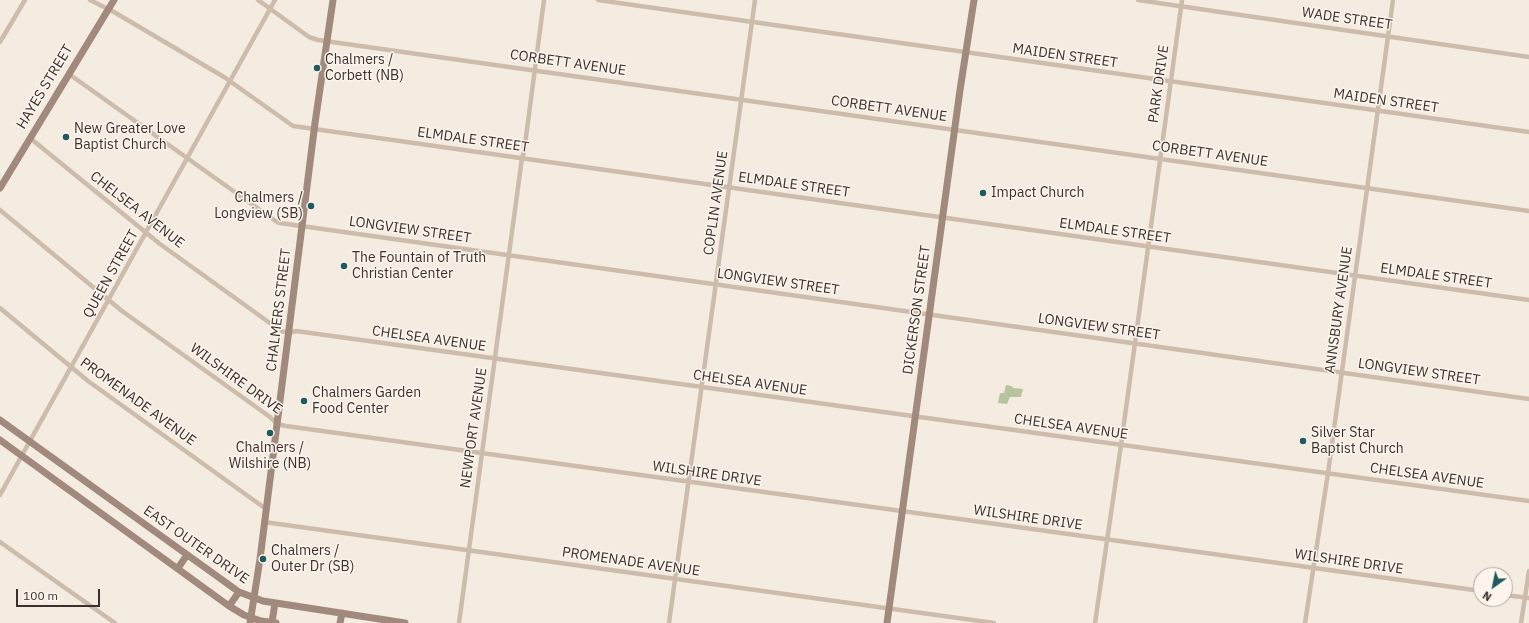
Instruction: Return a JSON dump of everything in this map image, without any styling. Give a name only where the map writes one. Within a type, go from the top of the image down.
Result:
[{"type":"street","points":[[0,42],[25,0]]},
{"type":"street","name":"ELMDALE STREET","points":[[90,0],[230,81],[290,125],[1529,300]]},
{"type":"street","name":"HAYES STREET","points":[[0,188],[114,0]]},
{"type":"street","name":"CORBETT AVENUE","points":[[258,0],[309,37],[318,40],[327,40],[1529,211]]},
{"type":"street","name":"QUEEN STREET","points":[[0,495],[275,0]]},
{"type":"street","name":"CHALMERS STREET","points":[[250,620],[333,0]]},
{"type":"street","name":"NEWPORT AVENUE","points":[[459,623],[544,0]]},
{"type":"street","name":"MAIDEN STREET","points":[[598,0],[1529,132]]},
{"type":"street","name":"COPLIN AVENUE","points":[[669,623],[755,0]]},
{"type":"street","name":"DICKERSON STREET","points":[[887,623],[942,218],[974,0]]},
{"type":"street","name":"WADE STREET","points":[[1138,0],[1529,57]]},
{"type":"street","name":"PARK DRIVE","points":[[1095,623],[1182,0]]},
{"type":"street","name":"ANNSBURY AVENUE","points":[[1305,623],[1328,474],[1393,0]]},
{"type":"street","name":"LONGVIEW STREET","points":[[68,74],[188,157],[277,222],[1529,399]]},
{"type":"street","name":"CHELSEA AVENUE","points":[[30,138],[146,233],[281,331],[289,333],[296,331],[1529,501]]},
{"type":"street","name":"WILSHIRE DRIVE","points":[[0,210],[108,300],[277,424],[482,454],[1473,590]]},
{"type":"street","name":"PROMENADE AVENUE","points":[[0,308],[71,367],[266,509]]},
{"type":"street","name":"EAST OUTER DRIVE","points":[[0,420],[239,592],[254,599],[275,603],[405,623]]},
{"type":"street","name":"EAST OUTER DRIVE","points":[[0,440],[229,606],[250,620],[274,623]]},
{"type":"street","name":"PROMENADE AVENUE","points":[[264,522],[994,623]]},
{"type":"street","points":[[0,542],[115,623]]},
{"type":"street","points":[[178,568],[187,555]]},
{"type":"street","points":[[1522,623],[1527,598],[1529,571]]},
{"type":"street","points":[[229,606],[239,592]]},
{"type":"street","points":[[1513,596],[1527,598]]},
{"type":"street","points":[[274,623],[275,603]]},
{"type":"street","points":[[340,623],[342,613]]},
{"type":"green space","points":[[1006,385],[1012,386],[1013,388],[1023,389],[1021,397],[1010,397],[1007,404],[998,403],[1000,393],[1004,393]]},
{"type":"place","name":"Chalmers / Corbett (NB)","points":[[317,68]]},
{"type":"place","name":"New Greater Love Baptist Church","points":[[66,137]]},
{"type":"place","name":"Impact Church","points":[[983,193]]},
{"type":"place","name":"Chalmers / Longview (SB)","points":[[311,206]]},
{"type":"place","name":"The Fountain of Truth Christian Center","points":[[344,266]]},
{"type":"place","name":"Chalmers Garden Food Center","points":[[304,401]]},
{"type":"place","name":"Chalmers / Wilshire (NB)","points":[[270,433]]},
{"type":"place","name":"Silver Star Baptist Church","points":[[1303,441]]},
{"type":"place","name":"Chalmers / Outer Dr (SB)","points":[[263,559]]}]
